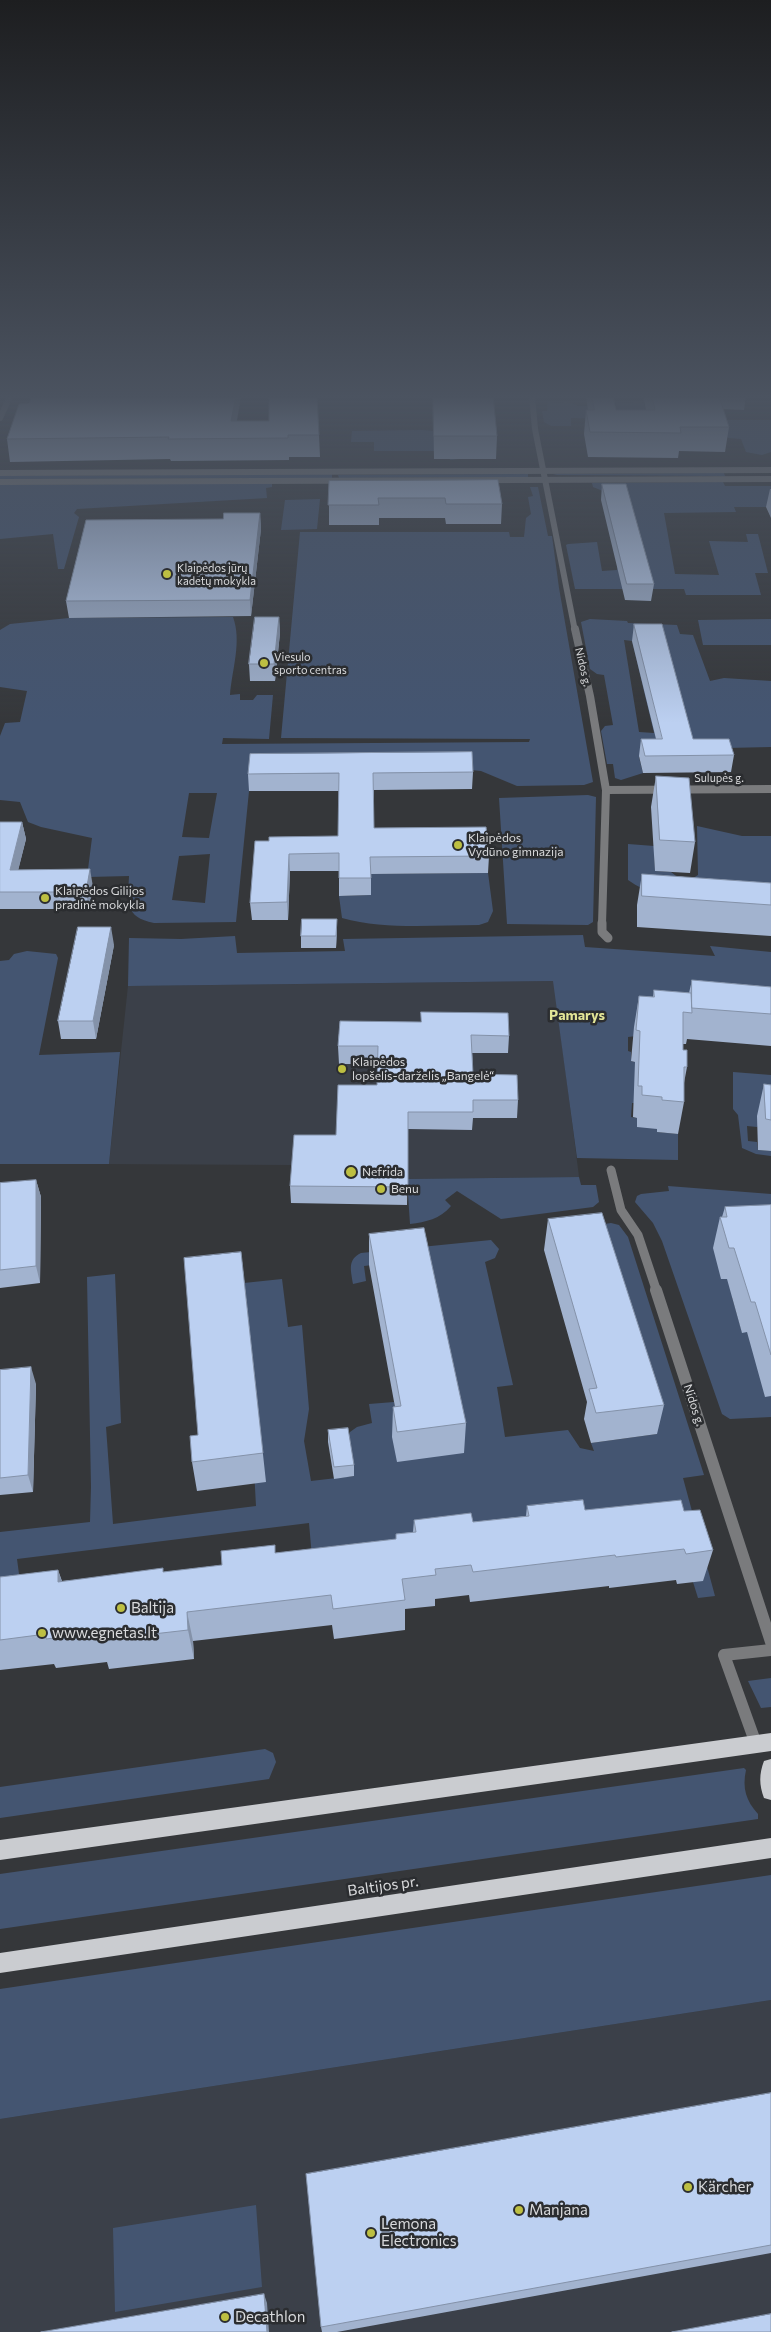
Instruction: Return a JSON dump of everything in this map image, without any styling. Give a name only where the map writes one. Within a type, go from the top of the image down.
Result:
[{"type":"highway","points":[[0,1850],[764,1743]]},
{"type":"highway","points":[[771,1768],[769,1773],[771,1791]]},
{"type":"highway","name":"Baltijos pr.","points":[[0,1963],[771,1848]]},
{"type":"street","name":"Nidos g.","points":[[551,505],[572,617],[590,696],[606,790],[602,932],[608,938]]},
{"type":"street","name":"Sulupės g.","points":[[606,790],[771,790]]},
{"type":"street","name":"Nidos g.","points":[[611,1170],[621,1210],[638,1235],[771,1642]]},
{"type":"street","points":[[764,1743],[724,1655],[771,1650]]},
{"type":"shaded area","points":[[0,505],[149,505],[77,509],[74,513],[79,517],[64,569],[58,569],[53,534],[0,539]]},
{"type":"shaded area","points":[[284,505],[319,505],[317,529],[281,530]]},
{"type":"shaded area","points":[[529,505],[542,505],[548,536],[552,536],[559,588],[593,782],[584,785],[517,786],[481,771],[471,770],[249,791],[236,922],[154,923],[137,917],[130,907],[128,893],[129,876],[87,877],[92,838],[41,827],[28,822],[20,802],[0,800],[0,736],[5,723],[20,722],[27,691],[0,687],[0,630],[10,624],[69,618],[233,617],[236,626],[237,646],[230,695],[240,694],[240,700],[253,700],[257,695],[273,695],[269,739],[223,738],[222,744],[529,742],[530,739],[281,738],[300,532],[509,532],[510,537],[524,537],[526,518],[531,514]],"holes":[[[189,793],[217,793],[209,838],[182,837]],[[210,854],[205,903],[172,900],[179,856]]]},
{"type":"shaded area","points":[[624,505],[771,505],[771,507],[734,507],[736,512],[664,513],[675,574],[719,575],[709,541],[748,542],[746,534],[758,534],[768,573],[755,573],[761,595],[686,595],[684,589],[575,589],[566,545],[597,542],[602,571],[617,570]]},
{"type":"shaded area","points":[[590,619],[677,625],[680,634],[693,635],[710,681],[724,678],[771,681],[771,747],[726,748],[639,757],[643,773],[621,780],[615,778],[613,764],[607,764],[601,731],[605,726],[613,725],[604,675],[597,674],[590,669],[581,622]],"holes":[[[624,640],[632,641],[654,733],[639,732]]]},
{"type":"shaded area","points":[[771,619],[771,645],[703,645],[698,620]]},
{"type":"shaded area","points":[[588,795],[596,797],[593,922],[588,925],[507,924],[499,798]]},
{"type":"shaded area","points":[[697,826],[742,836],[771,836],[771,910],[678,900],[643,889],[628,880],[628,844],[654,846],[655,871],[671,872],[685,883],[698,875]]},
{"type":"shaded area","points":[[488,873],[493,911],[488,922],[479,925],[392,925],[358,922],[342,918],[339,896],[371,895],[370,874]]},
{"type":"shaded area","points":[[583,935],[585,947],[715,956],[710,946],[771,952],[771,1019],[686,1012],[686,1030],[628,1037],[628,1051],[631,1052],[631,1061],[635,1062],[639,1103],[632,1103],[631,1117],[637,1118],[657,1129],[657,1132],[678,1134],[678,1160],[577,1158],[553,981],[128,986],[129,938],[181,939],[235,936],[237,953],[345,951],[343,939]]},
{"type":"shaded area","points":[[27,951],[56,954],[58,958],[39,1055],[120,1052],[109,1164],[0,1164],[0,961],[9,960],[14,954]]},
{"type":"shaded area","name":"Klaipėdos lopšelis-darželis „Bangelė“","points":[[554,981],[579,1177],[407,1179],[294,1165],[109,1164],[128,986]]},
{"type":"shaded area","points":[[733,1072],[771,1075],[771,1117],[757,1127],[747,1126],[748,1141],[757,1142],[758,1150],[771,1151],[771,1156],[756,1154],[742,1148],[738,1115],[733,1109]]},
{"type":"shaded area","points":[[579,1177],[581,1185],[596,1185],[599,1202],[593,1207],[501,1219],[457,1191],[445,1200],[451,1206],[442,1214],[427,1221],[410,1224],[407,1179]]},
{"type":"shaded area","points":[[668,1186],[771,1194],[771,1229],[739,1278],[732,1297],[742,1332],[753,1332],[765,1396],[771,1396],[771,1417],[730,1419],[722,1414],[662,1241],[653,1223],[635,1202],[637,1196],[641,1194],[669,1191]]},
{"type":"shaded area","points":[[611,1223],[619,1225],[628,1237],[704,1475],[683,1478],[715,1596],[698,1598],[693,1582],[692,1541],[314,1580],[309,1523],[17,1559],[19,1574],[0,1597],[0,1532],[90,1522],[87,1277],[115,1274],[121,1423],[106,1427],[113,1524],[256,1506],[244,1283],[282,1279],[288,1327],[302,1325],[309,1409],[304,1441],[311,1481],[354,1476],[348,1439],[350,1432],[357,1427],[372,1423],[369,1404],[394,1402],[396,1412],[423,1259],[364,1266],[366,1281],[353,1284],[352,1262],[361,1253],[491,1240],[499,1249],[495,1258],[485,1262],[513,1385],[497,1387],[505,1437],[568,1430],[580,1448],[594,1451],[591,1443],[657,1434],[598,1225]]},
{"type":"shaded area","points":[[771,1678],[771,1707],[761,1708],[748,1681]]},
{"type":"shaded area","points":[[265,1749],[273,1753],[276,1762],[269,1779],[0,1818],[0,1787]]},
{"type":"shaded area","points":[[744,1768],[746,1770],[744,1783],[746,1794],[750,1804],[758,1814],[758,1819],[0,1929],[0,1874]]},
{"type":"shaded area","points":[[771,1875],[771,2000],[0,2119],[0,1989]]},
{"type":"shaded area","points":[[771,2000],[771,2332],[0,2332],[0,2119]]},
{"type":"shaded area","points":[[256,2205],[262,2287],[115,2312],[113,2228]]},
{"type":"building","points":[[607,505],[632,505],[654,584],[627,584]]},
{"type":"building","points":[[224,513],[260,513],[250,600],[66,601],[86,520],[223,519]]},
{"type":"building","points":[[255,617],[279,617],[274,664],[249,664]]},
{"type":"building","points":[[634,624],[662,624],[693,739],[729,739],[734,755],[645,756],[641,739],[662,739]]},
{"type":"building","points":[[472,752],[473,772],[373,773],[374,828],[486,827],[489,856],[370,857],[371,878],[339,878],[339,853],[289,854],[287,902],[250,903],[255,841],[269,841],[269,837],[338,836],[339,773],[248,774],[250,754]]},
{"type":"building","points":[[656,776],[689,778],[695,842],[660,840]]},
{"type":"building","points":[[0,822],[22,822],[10,870],[90,869],[86,892],[0,892]]},
{"type":"building","points":[[642,874],[771,883],[771,905],[642,896]]},
{"type":"building","points":[[302,919],[337,919],[336,936],[301,936]]},
{"type":"building","points":[[78,927],[111,927],[93,1021],[58,1021]]},
{"type":"building","points":[[692,980],[771,987],[771,1014],[692,1008]]},
{"type":"building","points":[[654,990],[691,993],[692,1013],[683,1012],[683,1050],[687,1050],[687,1067],[684,1067],[684,1102],[662,1100],[662,1097],[642,1095],[642,1086],[638,1086],[640,1031],[636,1030],[639,996],[654,997]]},
{"type":"building","points":[[421,1012],[508,1013],[509,1036],[471,1035],[473,1074],[517,1075],[518,1100],[473,1100],[473,1112],[408,1112],[408,1187],[290,1186],[294,1135],[336,1135],[338,1085],[377,1085],[378,1046],[338,1046],[340,1021],[421,1022]]},
{"type":"building","points":[[764,1084],[771,1085],[771,1120],[766,1119]]},
{"type":"building","points":[[36,1180],[36,1266],[0,1270],[0,1183]]},
{"type":"building","points":[[771,1205],[771,1355],[755,1302],[751,1302],[734,1248],[729,1248],[720,1217],[727,1217],[725,1207]]},
{"type":"building","points":[[602,1213],[664,1405],[596,1413],[589,1389],[597,1388],[548,1219]]},
{"type":"building","points":[[424,1228],[466,1423],[397,1432],[393,1407],[401,1406],[369,1234]]},
{"type":"building","points":[[241,1252],[263,1453],[192,1462],[190,1436],[198,1435],[184,1258]]},
{"type":"building","points":[[31,1367],[28,1475],[0,1478],[0,1370]]},
{"type":"building","points":[[348,1428],[354,1465],[334,1467],[328,1430]]},
{"type":"building","points":[[583,1500],[585,1510],[681,1500],[684,1511],[700,1510],[713,1550],[686,1554],[684,1549],[616,1557],[615,1555],[473,1572],[471,1565],[435,1569],[436,1575],[402,1579],[405,1600],[333,1609],[331,1595],[187,1612],[188,1630],[101,1640],[101,1632],[46,1639],[46,1634],[0,1640],[0,1577],[58,1570],[58,1582],[163,1568],[163,1572],[222,1565],[221,1551],[275,1545],[275,1553],[396,1539],[396,1534],[416,1532],[414,1520],[471,1513],[473,1522],[529,1516],[527,1506]]},
{"type":"building","points":[[771,2093],[771,2245],[321,2327],[306,2174]]},
{"type":"building","points":[[264,2294],[267,2332],[41,2332]]},
{"type":"building","points":[[771,2314],[771,2332],[672,2332]]},
{"type":"place","name":"Klaipėdos jūrų kadetų mokykla","points":[[167,574]]},
{"type":"place","name":"Viesulo sporto centras","points":[[264,663]]},
{"type":"place","name":"Klaipėdos Vydūno gimnazija","points":[[458,845]]},
{"type":"place","name":"Klaipėdos Gilijos pradinė mokykla","points":[[45,898]]},
{"type":"place","name":"Klaipėdos lopšelis-darželis „Bangelė“","points":[[342,1069]]},
{"type":"place","name":"Nefrida","points":[[351,1172]]},
{"type":"place","name":"Benu","points":[[381,1189]]},
{"type":"place","name":"Baltija","points":[[121,1608]]},
{"type":"place","name":"www.egnetas.lt","points":[[42,1633]]},
{"type":"place","name":"Kärcher","points":[[688,2187]]},
{"type":"place","name":"Manjana","points":[[519,2210]]},
{"type":"place","name":"Lemona Electronics","points":[[371,2233]]},
{"type":"place","name":"Decathlon","points":[[225,2317]]},
{"type":"district","name":"Pamarys","points":[[577,1015]]}]
